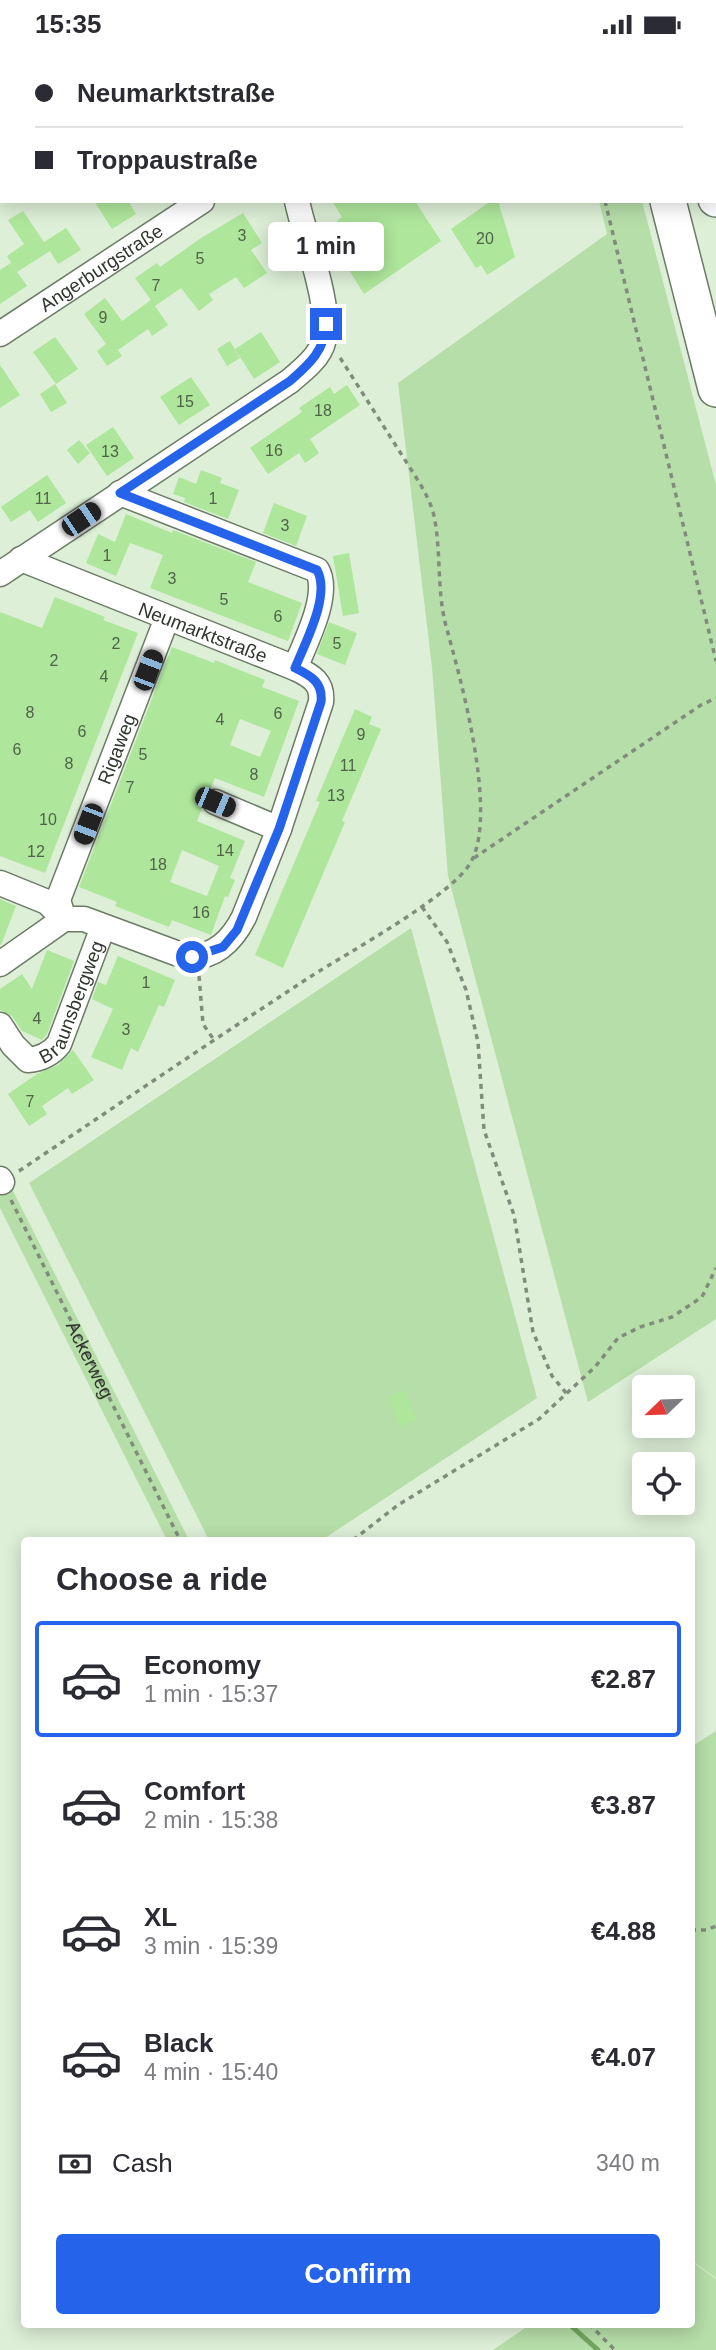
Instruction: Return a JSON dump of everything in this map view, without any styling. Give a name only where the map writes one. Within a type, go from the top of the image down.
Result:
[{"type":"highway","points":[[669,203],[716,389]]},
{"type":"street","name":"Angerburgstraße","points":[[0,334],[199,203]]},
{"type":"street","points":[[0,574],[290,381],[312,361],[321,348],[326,333],[321,296],[298,203]]},
{"type":"street","points":[[120,493],[317,570],[321,579],[316,615],[295,668]]},
{"type":"street","name":"Neumarktstraße","points":[[22,559],[295,668],[315,679],[322,693],[279,829],[237,930],[223,947],[195,957]]},
{"type":"street","name":"Rigaweg","points":[[64,919],[58,900],[167,618]]},
{"type":"street","points":[[215,802],[279,829]]},
{"type":"street","points":[[0,883],[47,902],[64,919]]},
{"type":"street","points":[[0,964],[64,919],[84,919],[163,950],[195,957]]},
{"type":"street","name":"Braunsbergweg","points":[[0,1025],[13,1045],[28,1060],[54,1051],[103,927]]},
{"type":"path","points":[[605,203],[716,661]]},
{"type":"path","points":[[1,1180],[422,906],[458,879],[473,859],[480,839],[477,768],[462,681],[442,612],[435,520],[428,497],[326,333]]},
{"type":"path","points":[[473,859],[701,705],[716,698]]},
{"type":"path","points":[[422,906],[447,942],[466,990],[478,1042],[484,1130],[514,1215],[533,1332],[552,1376],[567,1394]]},
{"type":"path","points":[[195,957],[203,1024],[214,1040]]},
{"type":"path","name":"Ackerweg","points":[[1,1180],[179,1537]]},
{"type":"path","points":[[358,1537],[398,1505],[539,1419],[594,1367],[618,1338],[640,1327],[672,1317],[702,1297],[716,1268]]},
{"type":"path","points":[[695,1930],[716,1926]]},
{"type":"path","points":[[593,2328],[615,2350]]},
{"type":"green space","points":[[599,203],[643,203],[716,485],[716,1319],[588,1402],[448,876],[432,667],[398,383],[607,234]]},
{"type":"green space","points":[[411,928],[537,1398],[327,1537],[207,1537],[29,1183]]},
{"type":"green space","points":[[5,1175],[187,1537],[165,1537],[0,1208],[0,1178]]},
{"type":"green space","points":[[716,1731],[716,2278],[695,2263],[695,1744]]},
{"type":"green space","points":[[695,2264],[716,2279],[716,2350],[493,2350],[525,2328],[695,2328]]},
{"type":"building","points":[[95,203],[129,203],[136,214],[112,229]]},
{"type":"building","points":[[333,203],[416,203],[441,241],[364,294],[349,270],[362,261],[337,221],[342,217]]},
{"type":"building","points":[[488,203],[499,203],[515,257],[487,275],[481,265],[476,268],[451,229]]},
{"type":"building","points":[[23,211],[44,242],[66,228],[81,250],[58,264],[50,251],[17,272],[7,256],[24,244],[8,220]]},
{"type":"building","points":[[243,213],[262,243],[251,250],[267,273],[244,288],[236,277],[209,294],[213,300],[199,311],[181,288],[155,306],[168,325],[152,336],[148,329],[118,350],[122,356],[107,366],[97,351],[106,344],[84,314],[105,298],[122,321],[151,300],[135,278],[157,263],[160,267]]},
{"type":"building","points":[[11,263],[27,286],[0,304],[0,270]]},
{"type":"building","points":[[261,332],[280,362],[254,379],[235,349]]},
{"type":"building","points":[[55,337],[78,369],[56,384],[33,352]]},
{"type":"building","points":[[230,341],[240,358],[227,366],[217,349]]},
{"type":"building","points":[[0,365],[20,395],[0,408]]},
{"type":"building","points":[[191,377],[210,405],[179,425],[160,397]]},
{"type":"building","points":[[55,384],[67,403],[51,412],[40,394]]},
{"type":"building","points":[[347,385],[360,405],[310,439],[319,453],[305,463],[299,453],[268,474],[250,448],[302,412],[299,408],[330,387],[334,394]]},
{"type":"building","points":[[113,427],[134,458],[107,476],[86,445]]},
{"type":"building","points":[[79,440],[90,453],[78,464],[67,450]]},
{"type":"building","points":[[201,470],[222,478],[220,483],[239,490],[228,519],[184,502],[185,498],[173,494],[179,477],[196,484]]},
{"type":"building","points":[[47,475],[66,503],[38,522],[30,510],[11,522],[1,507]]},
{"type":"building","points":[[274,503],[307,516],[296,546],[263,533]]},
{"type":"building","points":[[126,514],[256,562],[248,582],[302,603],[288,641],[150,588],[163,555],[130,543],[116,576],[86,563],[98,534],[115,542]]},
{"type":"building","points":[[349,553],[359,613],[343,616],[333,556]]},
{"type":"building","points":[[55,597],[138,633],[45,873],[0,856],[0,612],[42,628]]},
{"type":"building","points":[[329,622],[357,633],[345,665],[317,654]]},
{"type":"building","points":[[172,647],[214,663],[215,660],[265,680],[262,687],[299,701],[264,797],[215,778],[211,788],[201,797],[202,808],[197,821],[245,841],[230,878],[235,880],[228,897],[225,896],[211,935],[172,920],[169,927],[115,906],[117,902],[79,887]],"holes":[[[240,719],[271,731],[260,757],[230,745]],[[182,850],[219,866],[207,896],[170,882]]]},
{"type":"building","points":[[355,709],[372,717],[369,724],[381,729],[283,968],[255,955],[320,802],[316,801]]},
{"type":"building","points":[[0,899],[16,906],[1,945],[0,944]]},
{"type":"building","points":[[47,950],[74,961],[47,1034],[42,1040],[22,1031],[12,1016],[0,1010],[0,989],[22,974],[32,989]]},
{"type":"building","points":[[118,956],[175,980],[164,1007],[159,1005],[138,1052],[131,1048],[122,1070],[91,1057],[113,1009],[92,999],[98,982],[106,985]]},
{"type":"building","points":[[73,1050],[94,1080],[72,1094],[68,1088],[42,1106],[47,1114],[29,1126],[8,1094],[37,1074],[58,1065]]},
{"type":"building","points":[[404,1390],[417,1420],[400,1427],[388,1397]]},
{"type":"waterway","points":[[573,2328],[598,2350]]},
{"type":"route","points":[[192,957],[223,947],[237,930],[279,829],[321,702],[322,693],[315,679],[295,668],[316,615],[321,579],[317,570],[120,493],[290,381],[312,361],[321,348],[326,324]]}]
